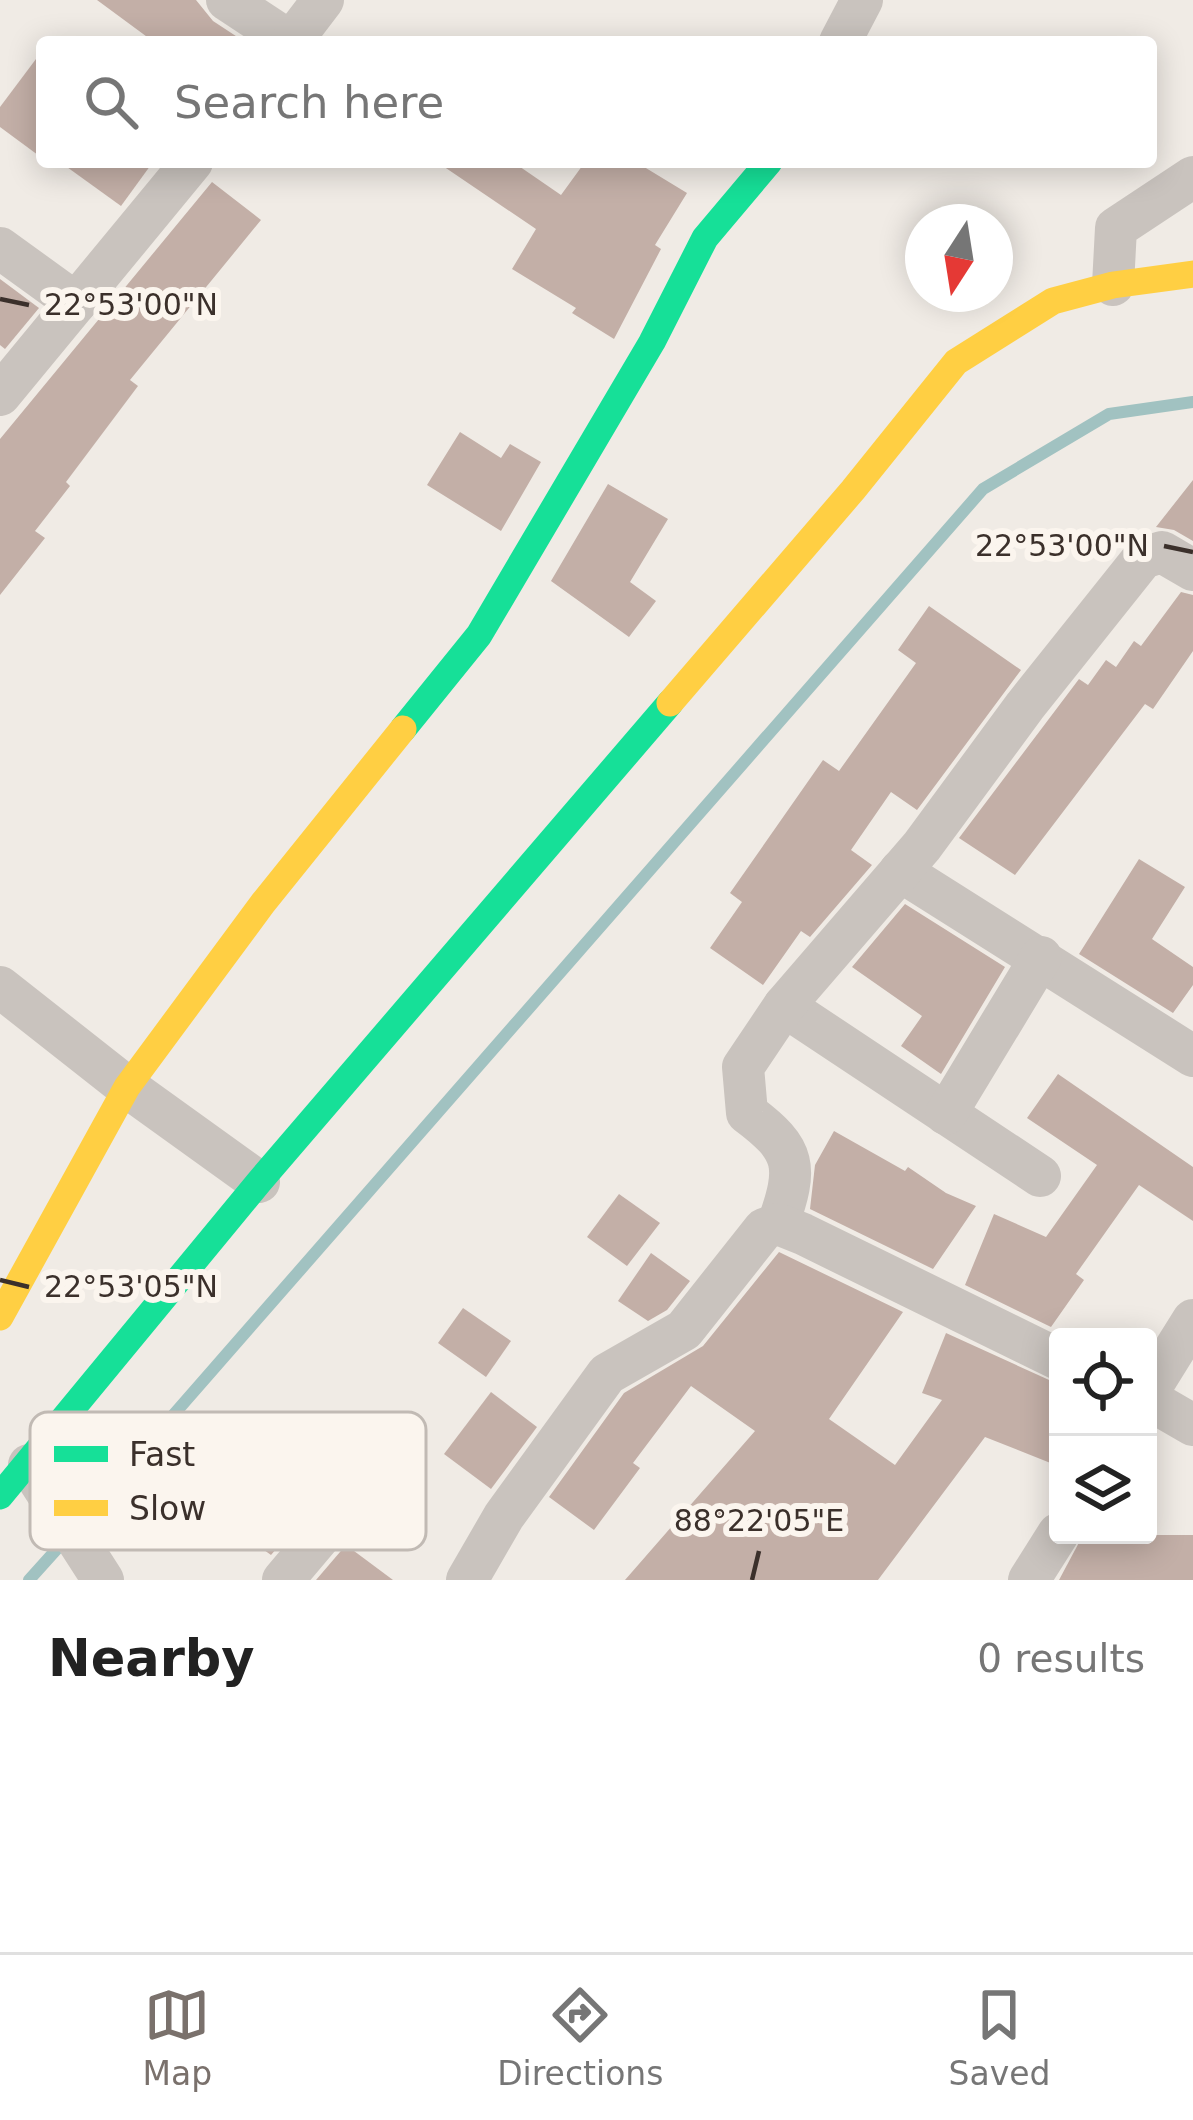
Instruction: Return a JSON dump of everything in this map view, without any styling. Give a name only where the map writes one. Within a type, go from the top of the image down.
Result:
[{"type":"street","points":[[227,0],[282,36]]},
{"type":"street","points":[[295,36],[322,0]]},
{"type":"street","points":[[843,36],[862,0]]},
{"type":"street","points":[[0,395],[187,168]]},
{"type":"street","points":[[0,1317],[127,1088],[263,903],[479,635],[652,342],[705,238],[764,168]]},
{"type":"street","points":[[1113,285],[1115,228],[1193,177]]},
{"type":"street","points":[[0,248],[76,302]]},
{"type":"street","points":[[72,1412],[259,1182],[853,490],[956,362],[1054,301],[1113,285],[1193,274]]},
{"type":"street","points":[[467,1580],[504,1516],[607,1374],[684,1330],[755,1238],[778,1224],[793,1182],[791,1159],[774,1133],[747,1112],[742,1067],[784,1006],[899,871],[1143,558],[1162,552],[1193,570]]},
{"type":"street","points":[[899,871],[1193,1056]]},
{"type":"street","points":[[946,1114],[1041,957]]},
{"type":"street","points":[[0,987],[127,1088],[259,1182]]},
{"type":"street","points":[[784,1006],[1040,1176]]},
{"type":"street","points":[[778,1224],[1049,1355]]},
{"type":"street","points":[[1157,1380],[1193,1320]]},
{"type":"street","points":[[1157,1401],[1193,1425]]},
{"type":"street","points":[[0,1496],[29,1465]]},
{"type":"street","points":[[1029,1580],[1052,1544]]},
{"type":"street","points":[[84,1550],[103,1580]]},
{"type":"street","points":[[283,1580],[308,1550]]},
{"type":"building","points":[[97,0],[196,0],[213,21],[236,36],[146,36]]},
{"type":"building","points":[[36,59],[36,154],[0,127],[0,107]]},
{"type":"building","points":[[68,168],[149,168],[121,206]]},
{"type":"building","points":[[446,168],[522,168],[561,195],[581,168],[646,168],[687,193],[655,245],[661,249],[614,339],[572,313],[576,308],[512,269],[536,229]]},
{"type":"building","points":[[212,182],[261,220],[130,380],[138,386],[66,482],[70,486],[35,531],[45,538],[0,595],[0,439]]},
{"type":"building","points":[[0,279],[39,308],[5,349],[0,345]]},
{"type":"building","points":[[460,432],[501,458],[510,444],[541,462],[501,531],[427,485]]},
{"type":"building","points":[[1193,480],[1193,541],[1156,527]]},
{"type":"building","points":[[608,484],[668,519],[630,582],[656,601],[629,637],[551,581]]},
{"type":"building","points":[[1181,592],[1193,595],[1193,651],[1153,709],[1145,704],[1015,875],[959,838],[1079,679],[1088,685],[1106,660],[1116,667],[1134,641],[1141,646]]},
{"type":"building","points":[[929,606],[1021,670],[917,810],[891,792],[851,850],[872,865],[810,937],[801,931],[763,985],[710,948],[742,902],[730,893],[823,760],[839,771],[916,663],[898,650]]},
{"type":"building","points":[[1139,859],[1185,887],[1152,939],[1193,967],[1193,985],[1173,1013],[1079,954]]},
{"type":"building","points":[[905,904],[1005,967],[941,1074],[901,1046],[922,1016],[852,967]]},
{"type":"building","points":[[1058,1074],[1193,1167],[1193,1221],[1139,1185],[1076,1274],[1084,1280],[1051,1327],[965,1285],[994,1214],[1046,1237],[1097,1165],[1027,1118]]},
{"type":"building","points":[[834,1131],[976,1206],[933,1269],[810,1209],[815,1165]]},
{"type":"building","points":[[619,1194],[660,1223],[627,1266],[587,1237]]},
{"type":"building","points":[[779,1252],[903,1312],[829,1419],[895,1465],[942,1400],[922,1393],[946,1333],[1049,1380],[1049,1462],[985,1437],[878,1580],[625,1580],[755,1431],[691,1386],[633,1463],[640,1468],[594,1530],[549,1497],[624,1393],[703,1346]]},
{"type":"building","points":[[651,1253],[690,1281],[667,1310],[648,1321],[618,1301]]},
{"type":"building","points":[[463,1308],[511,1341],[486,1377],[438,1343]]},
{"type":"building","points":[[491,1392],[537,1427],[491,1489],[444,1454]]},
{"type":"building","points":[[1157,1535],[1193,1535],[1193,1580],[1059,1580],[1078,1544],[1157,1544]]},
{"type":"building","points":[[342,1550],[353,1550],[393,1580],[316,1580]]},
{"type":"waterway","points":[[176,1412],[983,489],[1109,414],[1193,402]]},
{"type":"waterway","points":[[29,1580],[56,1550]]},
{"type":"traffic: fast","points":[[403,729],[479,635],[652,342],[705,238],[764,168]]},
{"type":"traffic: fast","points":[[69,1412],[259,1182],[670,703]]},
{"type":"traffic: fast","points":[[0,1496],[30,1460]]},
{"type":"traffic: slow","points":[[670,703],[956,362],[1053,301],[1113,285],[1193,274]]},
{"type":"traffic: slow","points":[[0,1317],[127,1087],[263,903],[403,729]]}]
